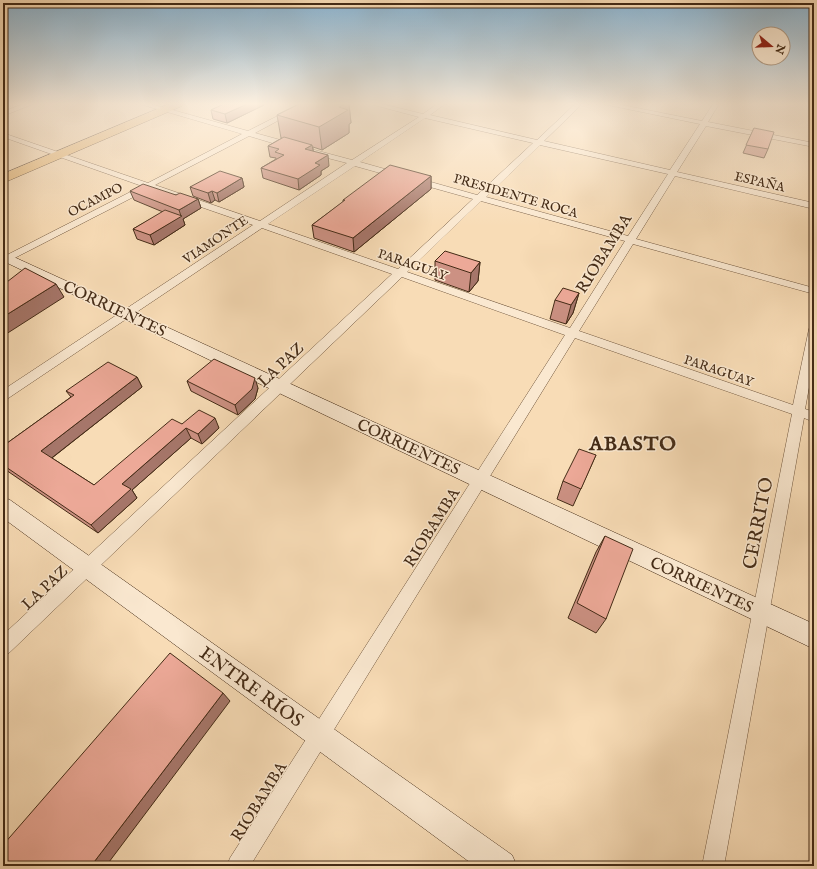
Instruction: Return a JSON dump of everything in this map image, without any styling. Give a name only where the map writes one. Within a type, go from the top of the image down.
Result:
[{"type":"main road","points":[[3,179],[74,145]]},
{"type":"main road","points":[[3,172],[55,153]]},
{"type":"main road","name":"CORRIENTES","points":[[5,259],[128,314],[814,637]]},
{"type":"main road","name":"ENTRE RÍOS","points":[[3,506],[501,866]]},
{"type":"street","name":"PARAGUAY","points":[[31,145],[814,417]]},
{"type":"street","name":"OCAMPO","points":[[5,259],[229,145]]},
{"type":"street","name":"PRESIDENTE ROCA","points":[[287,145],[814,291]]},
{"type":"street","name":"VIAMONTE","points":[[3,396],[381,145]]},
{"type":"street","name":"LA PAZ","points":[[3,647],[535,145]]},
{"type":"street","name":"ESPAÑA","points":[[549,145],[814,206]]},
{"type":"street","name":"RIOBAMBA","points":[[238,866],[691,145]]},
{"type":"street","name":"CERRITO","points":[[713,866],[814,330]]},
{"type":"building","points":[[271,145],[310,145],[312,145],[305,149],[328,155],[315,163],[320,165],[298,179],[261,168],[284,155],[275,152],[279,149],[268,146]]},
{"type":"building","points":[[746,145],[770,145],[768,149]]},
{"type":"building","points":[[390,165],[431,176],[353,238],[312,225],[345,200],[343,200]]},
{"type":"building","points":[[220,171],[242,178],[217,193],[212,191],[208,193],[190,187]]},
{"type":"building","points":[[143,184],[176,195],[180,193],[198,199],[179,210],[130,191]]},
{"type":"building","points":[[165,210],[182,216],[150,235],[133,229]]},
{"type":"building","points":[[445,251],[480,262],[471,273],[435,261]]},
{"type":"building","points":[[25,268],[56,284],[3,317],[3,285]]},
{"type":"building","points":[[563,288],[579,293],[571,305],[555,300]]},
{"type":"building","points":[[214,359],[255,378],[252,389],[235,405],[187,381]]},
{"type":"building","points":[[108,362],[137,377],[41,451],[94,485],[172,419],[182,424],[199,410],[215,418],[198,434],[186,428],[122,484],[131,489],[91,525],[3,465],[3,446],[74,395],[66,391]]},
{"type":"building","points":[[579,449],[596,455],[581,489],[563,481]]},
{"type":"building","points":[[605,536],[633,549],[606,619],[577,603]]},
{"type":"building","points":[[170,653],[223,693],[91,866],[3,866],[3,845]]},
{"type":"district","name":"ABASTO","points":[[633,443]]}]
